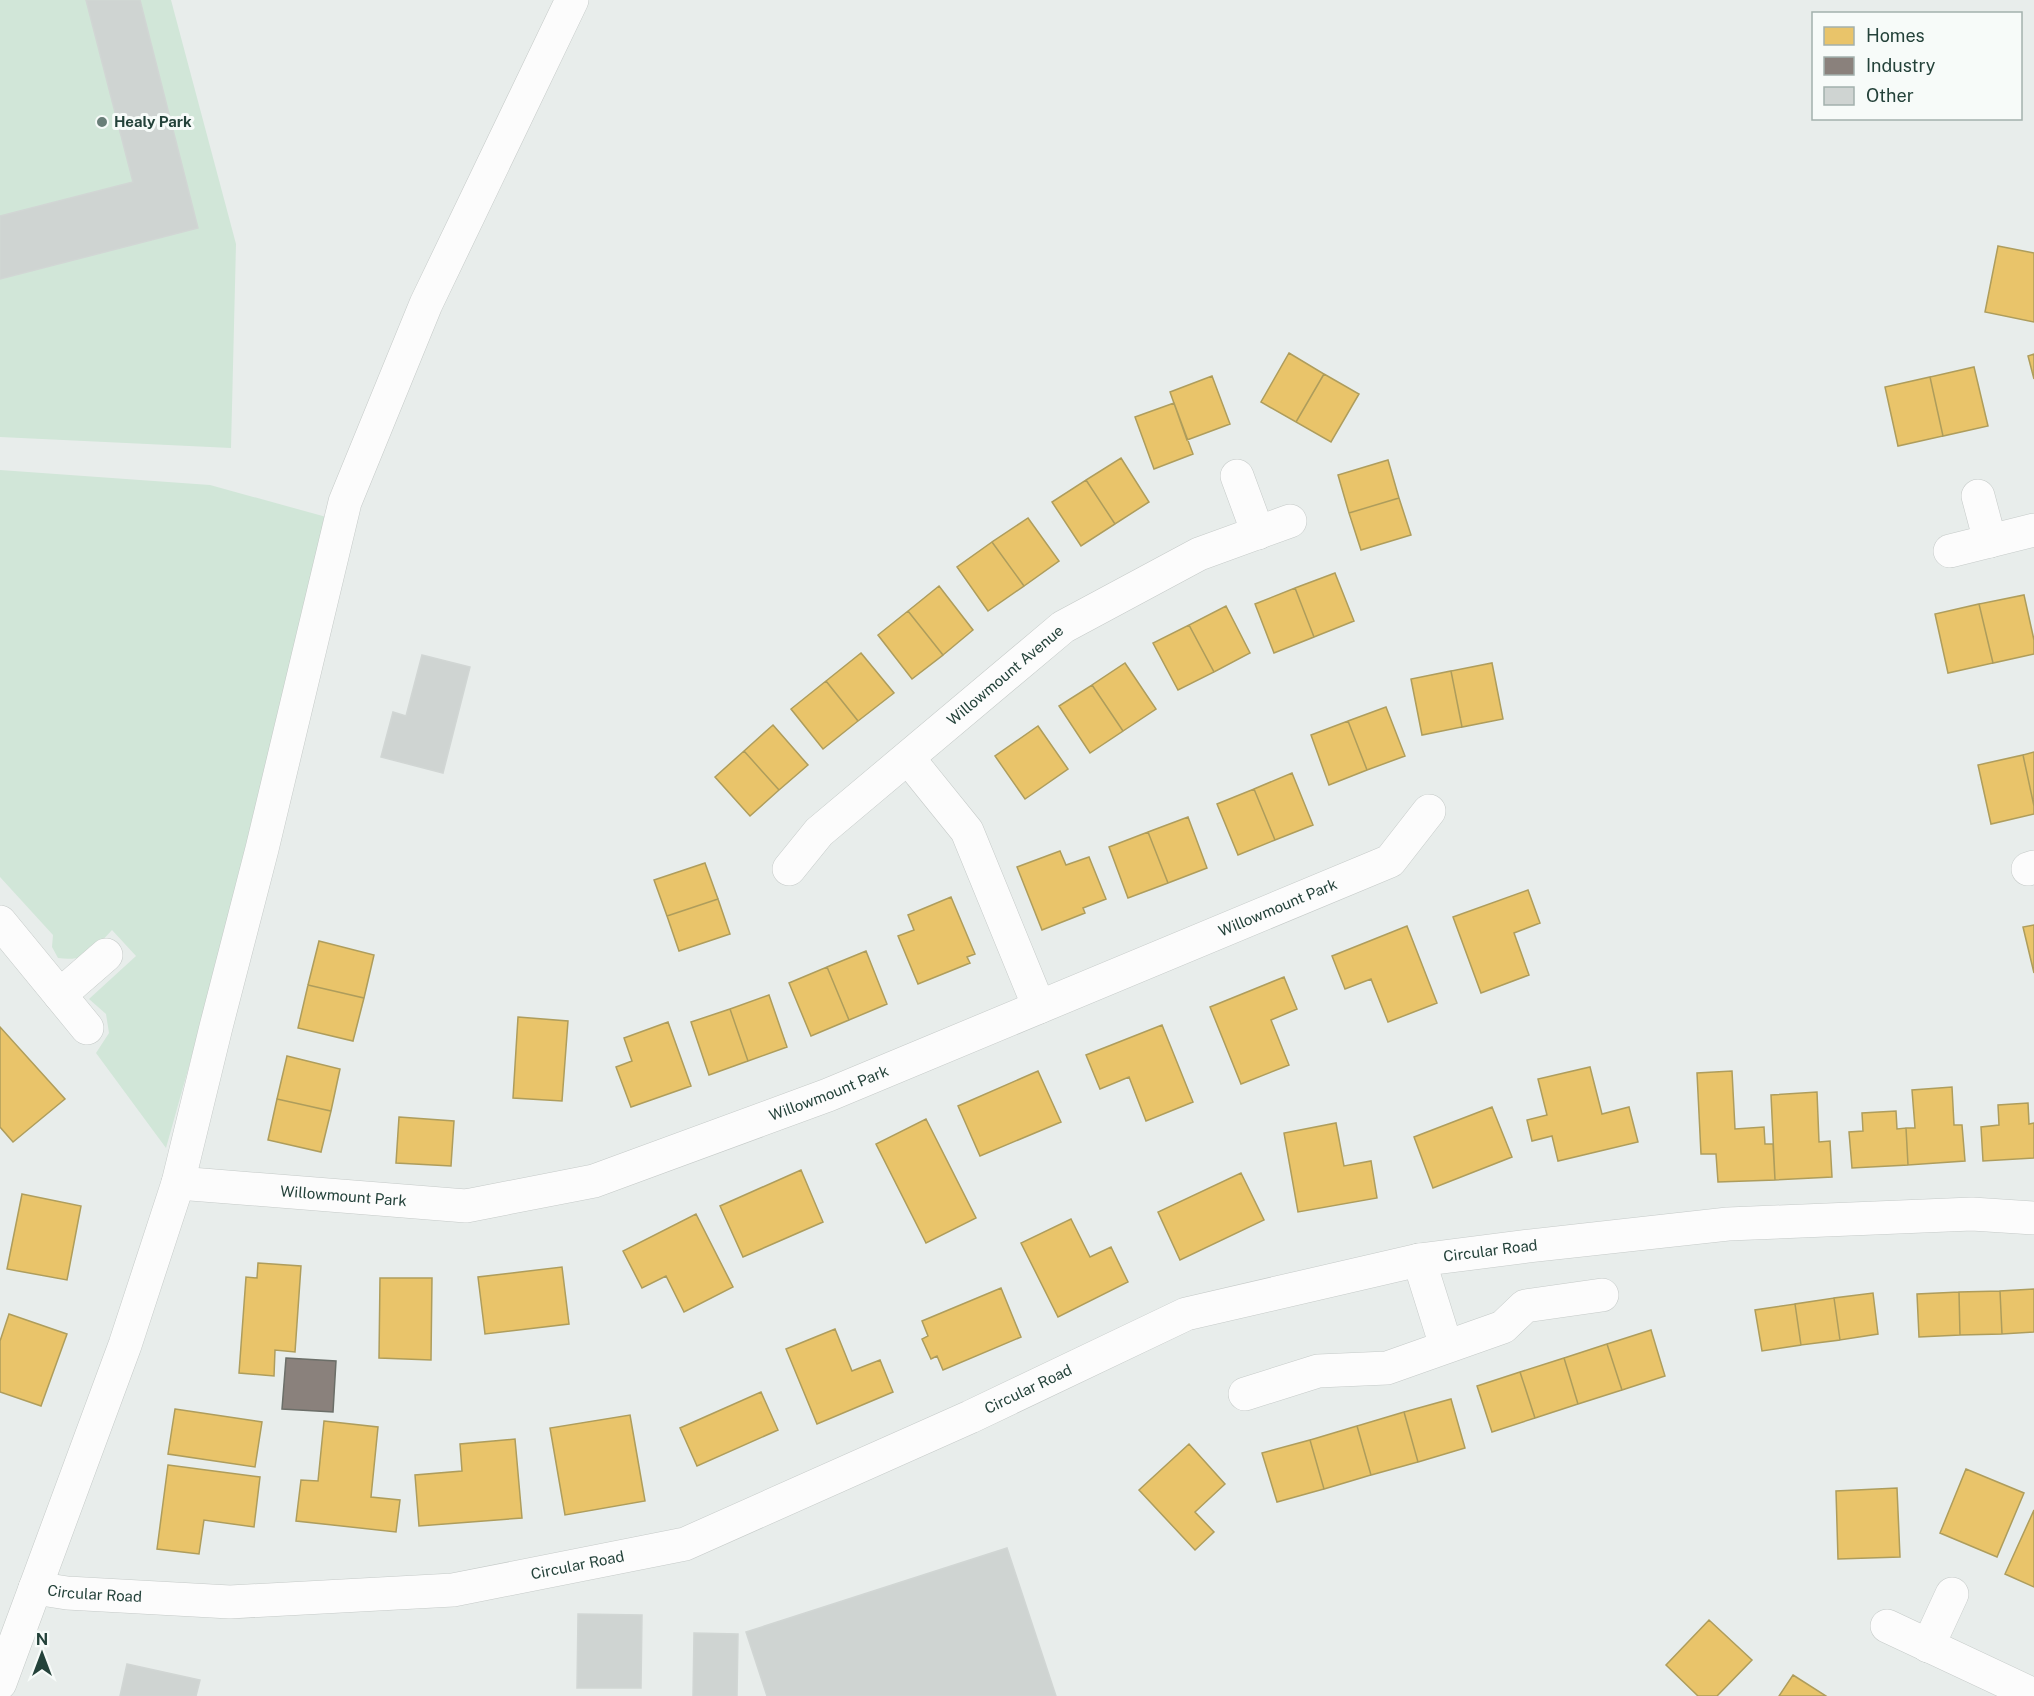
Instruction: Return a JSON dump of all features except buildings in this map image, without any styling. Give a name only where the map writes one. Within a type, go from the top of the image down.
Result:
[{"type":"street","points":[[0,1683],[125,1345],[178,1183],[265,838],[345,501],[426,304],[572,0]]},
{"type":"street","points":[[1237,476],[1258,533]]},
{"type":"street","points":[[1978,495],[1990,542]]},
{"type":"street","name":"Willowmount Avenue","points":[[789,869],[819,832],[1063,627],[1199,554],[1290,521]]},
{"type":"street","points":[[1950,552],[2034,530]]},
{"type":"street","points":[[908,758],[967,831],[1039,1006]]},
{"type":"street","name":"Willowmount Park","points":[[178,1183],[466,1206],[582,1184],[828,1095],[1390,861],[1429,811]]},
{"type":"street","points":[[0,922],[87,1028]]},
{"type":"street","points":[[60,995],[106,955]]},
{"type":"street","name":"Circular Road","points":[[35,1588],[67,1593],[230,1602],[453,1590],[685,1544],[970,1417],[1186,1314],[1419,1260],[1529,1246],[1728,1224],[1972,1214],[2034,1218]]},
{"type":"street","points":[[1419,1260],[1446,1346]]},
{"type":"street","points":[[1245,1394],[1318,1371],[1387,1368],[1503,1327],[1525,1306],[1602,1295]]},
{"type":"street","points":[[1928,1646],[1952,1594]]},
{"type":"street","points":[[1887,1626],[2034,1695]]},
{"type":"green space","name":"Healy Park","points":[[0,0],[171,0],[236,244],[231,448],[0,437]]},
{"type":"green space","points":[[0,470],[210,485],[330,518],[205,1009],[166,1148],[96,1053],[109,1033],[106,1014],[89,999],[136,956],[112,930],[89,953],[76,958],[58,958],[52,947],[53,935],[0,877]]},
{"type":"place","name":"Healy Park","points":[[102,122]]}]
